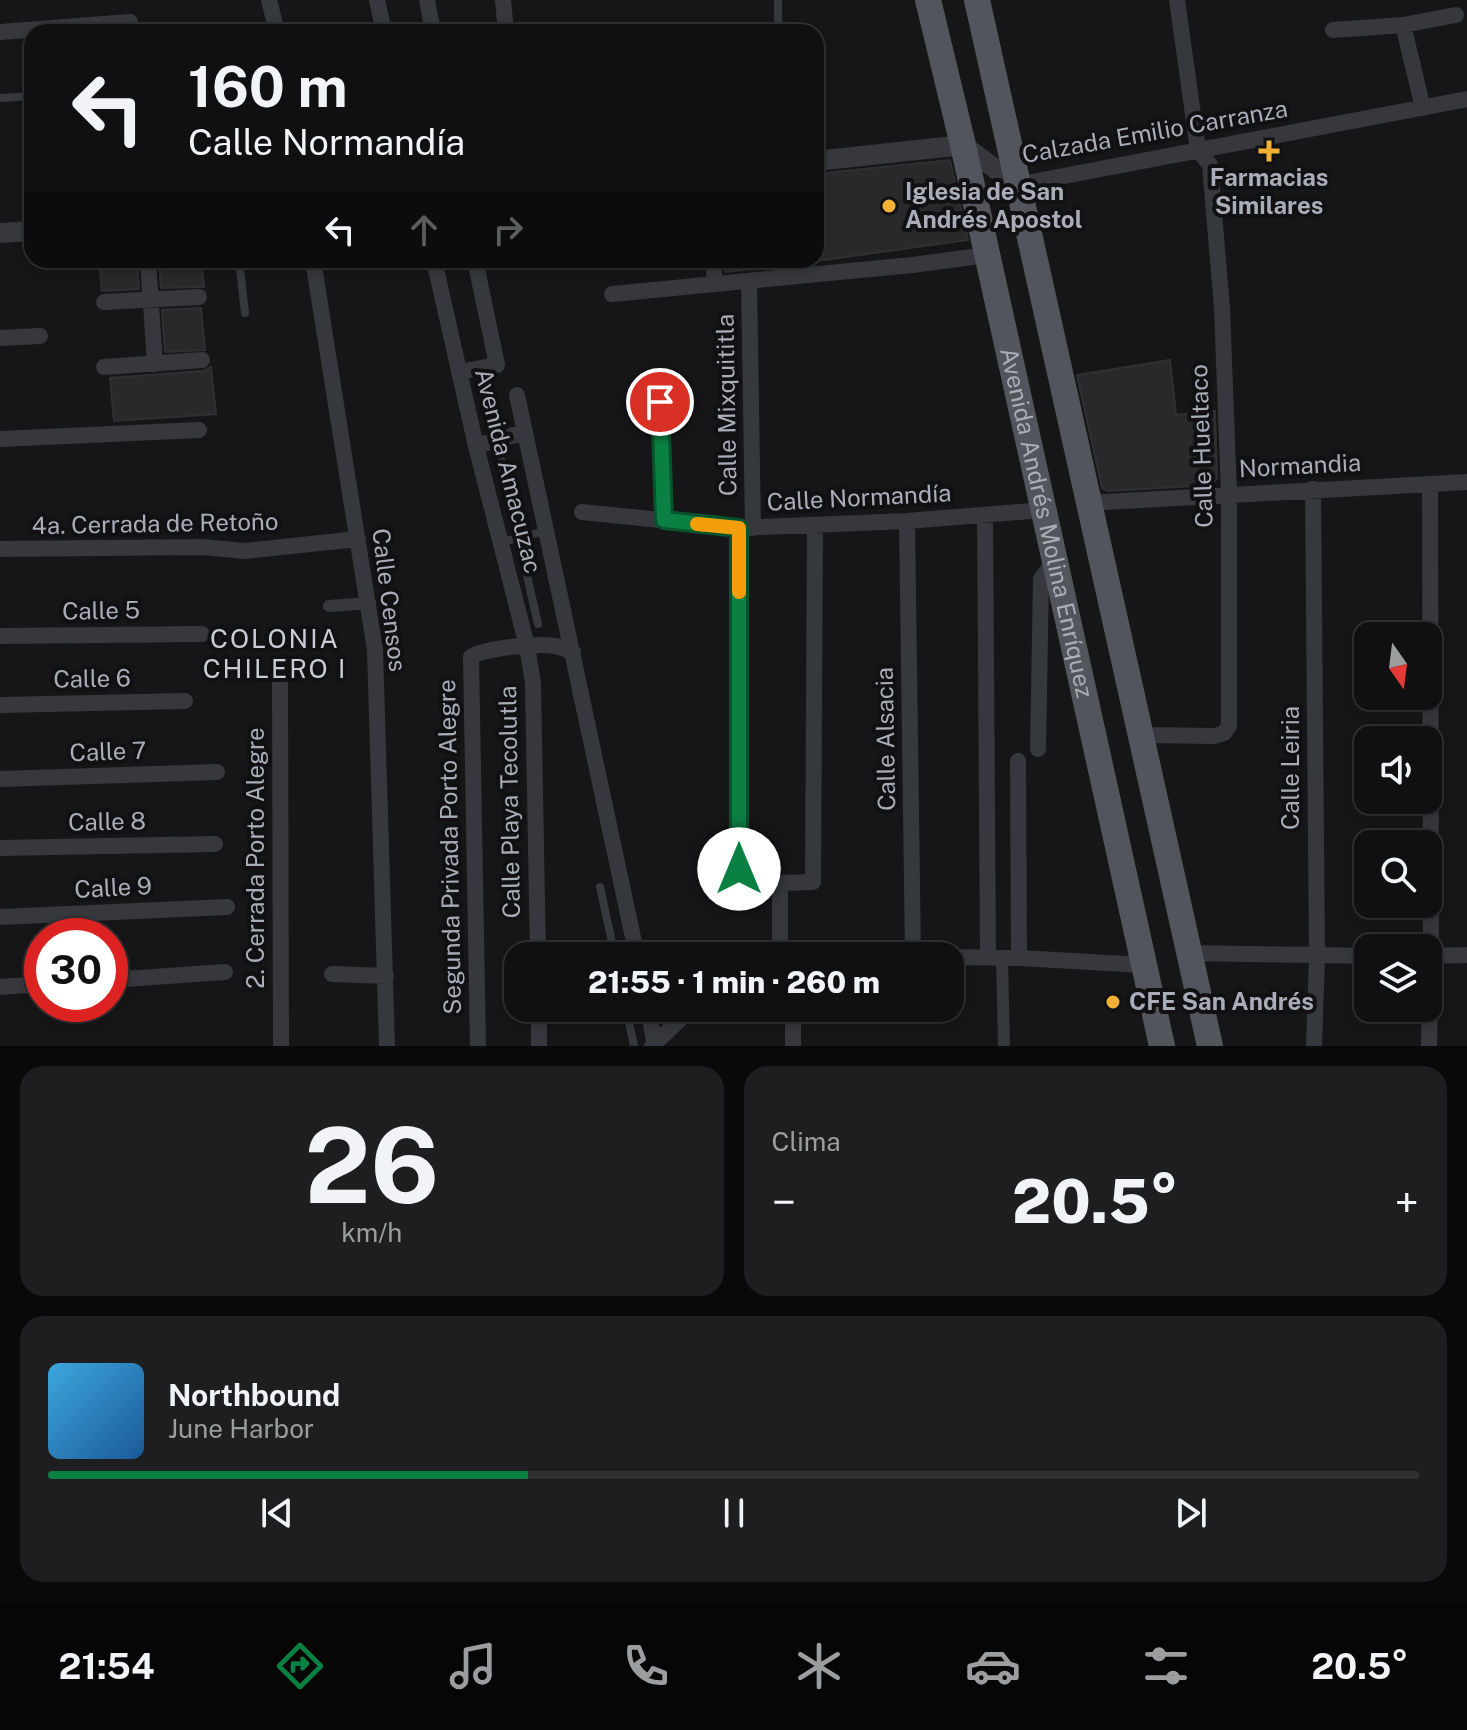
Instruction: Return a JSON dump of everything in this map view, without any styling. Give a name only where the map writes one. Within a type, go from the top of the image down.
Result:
[{"type":"main road","name":"Avenida Andrés Molina Enríquez","points":[[928,0],[963,145],[1162,1046]]},
{"type":"main road","name":"Avenida Andrés Molina Enríquez","points":[[977,0],[1210,1046]]},
{"type":"street","points":[[269,0],[275,24]]},
{"type":"street","points":[[377,0],[382,24]]},
{"type":"street","points":[[427,0],[432,24]]},
{"type":"street","points":[[503,0],[505,24]]},
{"type":"street","name":"Calle Hueltaco","points":[[1141,735],[1215,736],[1224,733],[1229,726],[1229,494],[1222,308],[1210,165],[1198,150],[1177,0]]},
{"type":"street","points":[[1333,30],[1403,25],[1456,15]]},
{"type":"street","points":[[104,24],[130,22]]},
{"type":"street","points":[[1403,25],[1423,108]]},
{"type":"street","points":[[0,32],[24,30]]},
{"type":"street","name":"Calzada Emilio Carranza","points":[[963,145],[1017,185],[1467,99]]},
{"type":"street","points":[[824,160],[963,145]]},
{"type":"street","points":[[0,233],[24,232]]},
{"type":"street","points":[[612,294],[987,255]]},
{"type":"street","points":[[149,268],[155,364]]},
{"type":"street","name":"Calle Censos","points":[[314,268],[370,603],[375,650],[387,1046]]},
{"type":"street","name":"Avenida Amacuzac","points":[[436,268],[499,543],[527,646]]},
{"type":"street","name":"Avenida Amacuzac","points":[[459,372],[497,365],[477,268]]},
{"type":"street","points":[[714,268],[715,283]]},
{"type":"street","name":"Calle Mixquititla","points":[[739,869],[749,281]]},
{"type":"street","points":[[104,302],[199,297]]},
{"type":"street","points":[[0,338],[40,336]]},
{"type":"street","points":[[104,367],[202,360]]},
{"type":"street","name":"Avenida Amacuzac","points":[[517,395],[634,942]]},
{"type":"street","points":[[660,402],[664,520]]},
{"type":"street","points":[[0,439],[199,430]]},
{"type":"street","points":[[476,446],[525,432]]},
{"type":"street","name":"Normandia","points":[[1087,503],[1467,482]]},
{"type":"street","points":[[1430,484],[1430,934]]},
{"type":"street","name":"Calle Leiria","points":[[1313,489],[1317,956],[1314,1046]]},
{"type":"street","name":"Calle Normandía","points":[[582,512],[746,528],[907,521],[1043,510]]},
{"type":"street","points":[[985,515],[1004,1046]]},
{"type":"street","name":"Calle Alsacia","points":[[907,521],[913,942]]},
{"type":"street","points":[[780,942],[780,883],[813,882],[815,525]]},
{"type":"street","name":"4a. Cerrada de Retoño","points":[[0,549],[203,547],[244,551],[358,539]]},
{"type":"street","points":[[1038,749],[1041,579],[1055,559]]},
{"type":"street","points":[[329,606],[370,603]]},
{"type":"street","name":"Calle 5","points":[[0,636],[202,634]]},
{"type":"street","points":[[527,646],[554,645],[573,652]]},
{"type":"street","name":"Calle Playa Tecolutla","points":[[527,646],[533,683],[538,942]]},
{"type":"street","name":"Segunda Privada Porto Alegre","points":[[478,1046],[471,657],[478,652],[527,646]]},
{"type":"street","name":"2. Cerrada Porto Alegre","points":[[280,669],[281,1046]]},
{"type":"street","name":"Calle 6","points":[[0,705],[185,701]]},
{"type":"street","points":[[1003,958],[1018,761]]},
{"type":"street","name":"Calle 7","points":[[0,779],[217,772]]},
{"type":"street","name":"Calle 8","points":[[0,848],[215,844]]},
{"type":"street","name":"Calle 9","points":[[0,917],[227,907]]},
{"type":"street","points":[[1190,953],[1354,956]]},
{"type":"street","points":[[1442,956],[1467,955]]},
{"type":"street","points":[[964,957],[1144,965]]},
{"type":"street","points":[[128,979],[225,972]]},
{"type":"street","points":[[332,974],[386,976]]},
{"type":"street","points":[[0,987],[24,985]]},
{"type":"street","points":[[539,1022],[539,1046]]},
{"type":"street","points":[[650,1022],[654,1045]]},
{"type":"street","points":[[654,1045],[678,1022]]},
{"type":"street","points":[[793,1022],[793,1046]]},
{"type":"street","points":[[1429,1022],[1429,1046]]},
{"type":"lane","points":[[778,0],[778,24]]},
{"type":"lane","points":[[0,98],[24,96]]},
{"type":"lane","points":[[240,268],[245,313]]},
{"type":"lane","points":[[497,442],[538,624]]},
{"type":"lane","points":[[499,543],[545,531]]},
{"type":"lane","points":[[600,887],[612,942]]},
{"type":"lane","points":[[629,1022],[634,1046]]},
{"type":"building","name":"Iglesia de San Andrés Apostol","points":[[950,160],[968,240],[824,260],[824,173]]},
{"type":"building","points":[[100,268],[138,268],[139,289],[102,291]]},
{"type":"building","points":[[160,268],[202,268],[204,287],[161,288]]},
{"type":"building","points":[[725,268],[762,268],[725,272]]},
{"type":"building","points":[[201,308],[205,350],[165,352],[162,310]]},
{"type":"building","points":[[1170,360],[1176,415],[1215,411],[1217,478],[1212,485],[1108,491],[1102,488],[1077,375]]},
{"type":"building","points":[[211,367],[216,414],[114,421],[110,378],[203,371]]},
{"type":"slow traffic","points":[[697,524],[739,528],[739,592]]},
{"type":"place","name":"Farmacias Similares","points":[[1269,151]]},
{"type":"place","name":"Iglesia de San Andrés Apostol","points":[[889,206]]},
{"type":"place","name":"CFE San Andrés","points":[[1113,1002]]},
{"type":"district","name":"COLONIA CHILERO I","points":[[275,654]]},
{"type":"route","points":[[660,402],[664,520],[739,528],[739,869]]}]
